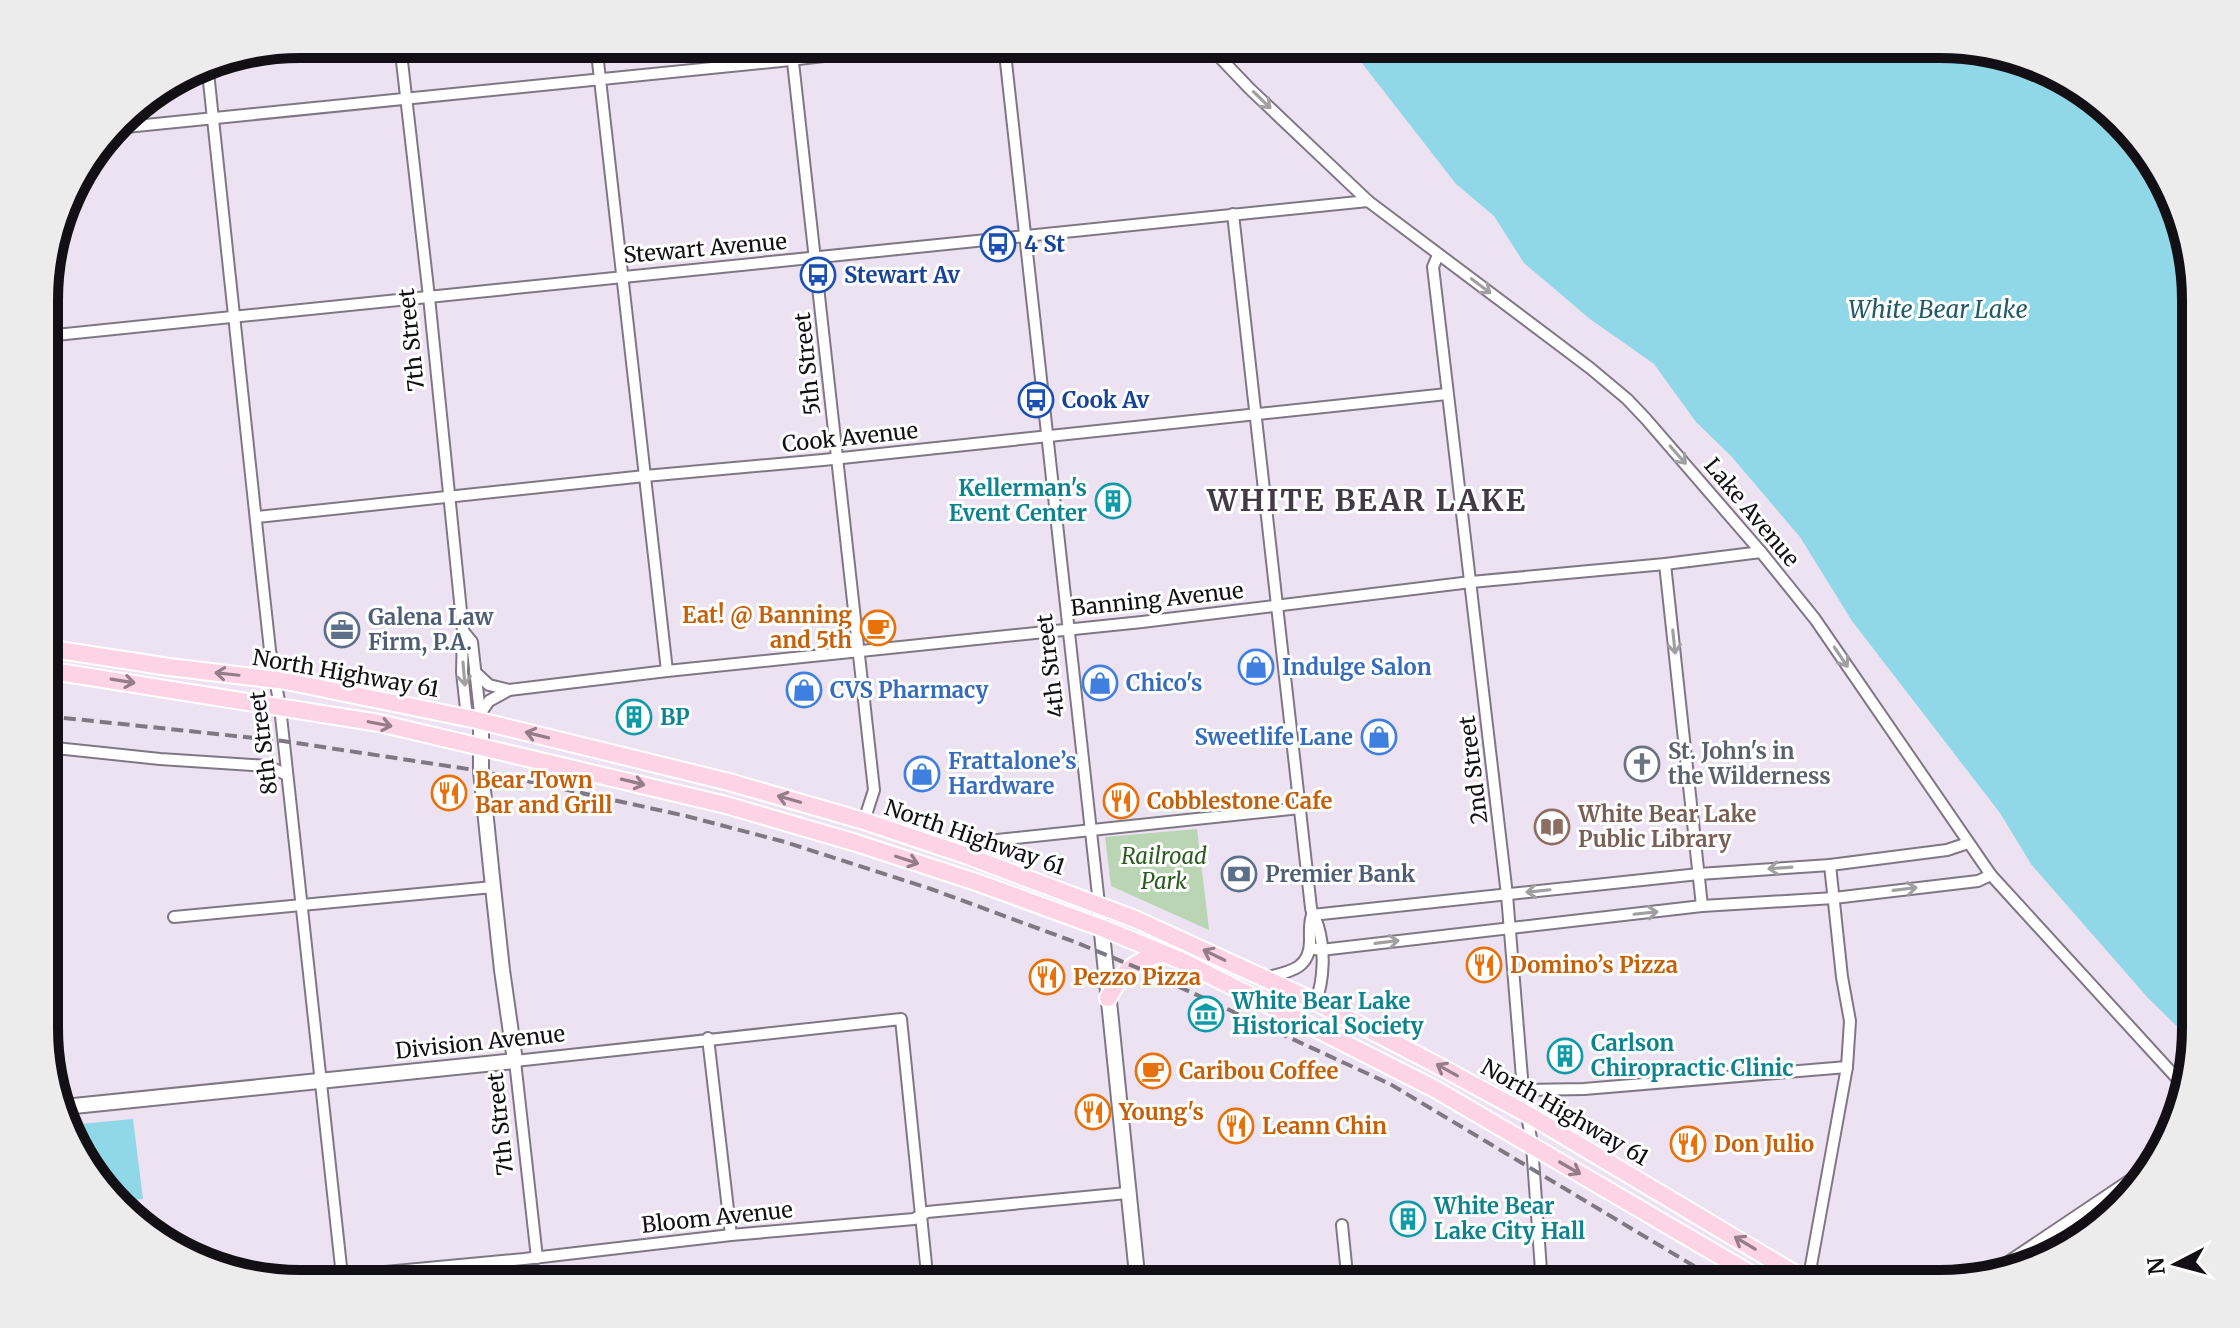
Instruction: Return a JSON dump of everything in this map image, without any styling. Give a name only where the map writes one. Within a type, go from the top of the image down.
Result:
[{"type":"main road","name":"North Highway 61","points":[[58,650],[276,679],[476,717],[729,782],[864,821],[965,855],[1099,904],[1316,1002],[1529,1115],[1787,1269]]},
{"type":"main road","name":"North Highway 61","points":[[58,672],[379,723],[726,805],[976,882],[1163,953],[1435,1089],[1743,1269]]},
{"type":"main road","points":[[833,836],[850,835],[864,821]]},
{"type":"main road","points":[[1108,998],[1126,969],[1140,960],[1163,953]]},
{"type":"main road","points":[[1280,1011],[1316,1002]]},
{"type":"street","name":"7th Street","points":[[402,58],[463,631],[462,672],[476,717],[481,747],[502,970],[537,1258]]},
{"type":"street","points":[[598,58],[667,671]]},
{"type":"street","points":[[132,126],[810,58]]},
{"type":"street","name":"4th Street","points":[[1006,58],[1102,928],[1136,1269]]},
{"type":"street","name":"Lake Avenue","points":[[1221,58],[1368,201],[1590,368],[1646,419],[1815,619],[1991,875],[2176,1078]]},
{"type":"street","name":"5th Street","points":[[793,60],[874,790],[864,821]]},
{"type":"street","name":"8th Street","points":[[209,76],[270,650],[280,707],[341,1270]]},
{"type":"street","name":"Stewart Avenue","points":[[58,335],[1368,201]]},
{"type":"street","points":[[1233,214],[1312,915],[1318,924],[1316,949],[1323,966],[1316,1002]]},
{"type":"street","name":"2nd Street","points":[[1438,255],[1433,267],[1511,928],[1541,1269]]},
{"type":"street","name":"Cook Avenue","points":[[257,517],[1447,394]]},
{"type":"street","name":"Banning Avenue","points":[[509,690],[1761,552]]},
{"type":"street","points":[[1665,564],[1702,906]]},
{"type":"street","name":"7th Street","points":[[463,631],[472,642],[476,717]]},
{"type":"street","points":[[475,672],[489,685],[509,690]]},
{"type":"street","points":[[476,717],[489,701],[509,690]]},
{"type":"street","points":[[58,748],[268,766],[287,775]]},
{"type":"street","points":[[965,855],[988,841],[1300,808]]},
{"type":"street","points":[[1312,915],[1699,874],[1830,865],[1947,850],[1968,843]]},
{"type":"street","points":[[1812,1269],[1847,1067],[1850,1021],[1830,865]]},
{"type":"street","points":[[1263,978],[1298,969],[1316,949],[1702,906],[1834,898],[1978,881],[1991,875]]},
{"type":"street","points":[[174,917],[493,887]]},
{"type":"street","name":"Division Avenue","points":[[71,1106],[901,1019],[921,1216]]},
{"type":"street","points":[[708,1038],[731,1235]]},
{"type":"street","points":[[1523,1090],[1584,1089],[1847,1067]]},
{"type":"street","points":[[2014,1258],[2124,1184]]},
{"type":"street","name":"Bloom Avenue","points":[[408,1270],[914,1219],[927,1212],[1127,1193]]},
{"type":"street","points":[[921,1216],[927,1270]]},
{"type":"street","points":[[1342,1225],[1347,1269]]},
{"type":"green space","name":"Railroad Park","points":[[1197,829],[1209,930],[1111,886],[1105,837]]},
{"type":"water","name":"White Bear Lake","points":[[1358,58],[1971,60],[2032,76],[2061,90],[2111,129],[2132,153],[2150,179],[2164,208],[2174,238],[2181,285],[2181,1030],[2148,998],[2031,864],[2000,813],[1852,621],[1800,537],[1731,456],[1696,422],[1654,364],[1590,319],[1524,263],[1494,216],[1456,184]]},
{"type":"water","points":[[133,1119],[143,1199],[131,1200],[118,1187],[99,1162],[80,1124]]},
{"type":"railway","points":[[58,717],[283,741],[481,771],[686,816],[785,842],[931,889],[1145,971],[1390,1084],[1699,1269]]},
{"type":"place","name":"4 St","points":[[998,244]]},
{"type":"place","name":"Stewart Av","points":[[818,275]]},
{"type":"place","name":"Cook Av","points":[[1036,400]]},
{"type":"place","name":"Kellerman's Event Center","points":[[1113,501]]},
{"type":"place","name":"Eat! @ Banning and 5th","points":[[878,628]]},
{"type":"place","name":"Galena Law Firm, P.A.","points":[[342,630]]},
{"type":"place","name":"Indulge Salon","points":[[1256,667]]},
{"type":"place","name":"Chico's","points":[[1100,683]]},
{"type":"place","name":"CVS Pharmacy","points":[[804,690]]},
{"type":"place","name":"BP","points":[[634,717]]},
{"type":"place","name":"Sweetlife Lane","points":[[1379,737]]},
{"type":"place","name":"St. John's in the Wilderness","points":[[1642,764]]},
{"type":"place","name":"Frattalone’s Hardware","points":[[922,774]]},
{"type":"place","name":"Bear Town Bar and Grill","points":[[449,793]]},
{"type":"place","name":"Cobblestone Cafe","points":[[1121,801]]},
{"type":"place","name":"White Bear Lake Public Library","points":[[1552,827]]},
{"type":"place","name":"Premier Bank","points":[[1239,874]]},
{"type":"place","name":"Domino’s Pizza","points":[[1484,965]]},
{"type":"place","name":"Pezzo Pizza","points":[[1047,977]]},
{"type":"place","name":"White Bear Lake Historical Society","points":[[1206,1014]]},
{"type":"place","name":"Carlson Chiropractic Clinic","points":[[1565,1056]]},
{"type":"place","name":"Caribou Coffee","points":[[1153,1071]]},
{"type":"place","name":"Young's","points":[[1093,1112]]},
{"type":"place","name":"Leann Chin","points":[[1236,1126]]},
{"type":"place","name":"Don Julio","points":[[1688,1144]]},
{"type":"place","name":"White Bear Lake City Hall","points":[[1408,1219]]},
{"type":"district","name":"WHITE BEAR LAKE","points":[[1367,500]]}]
